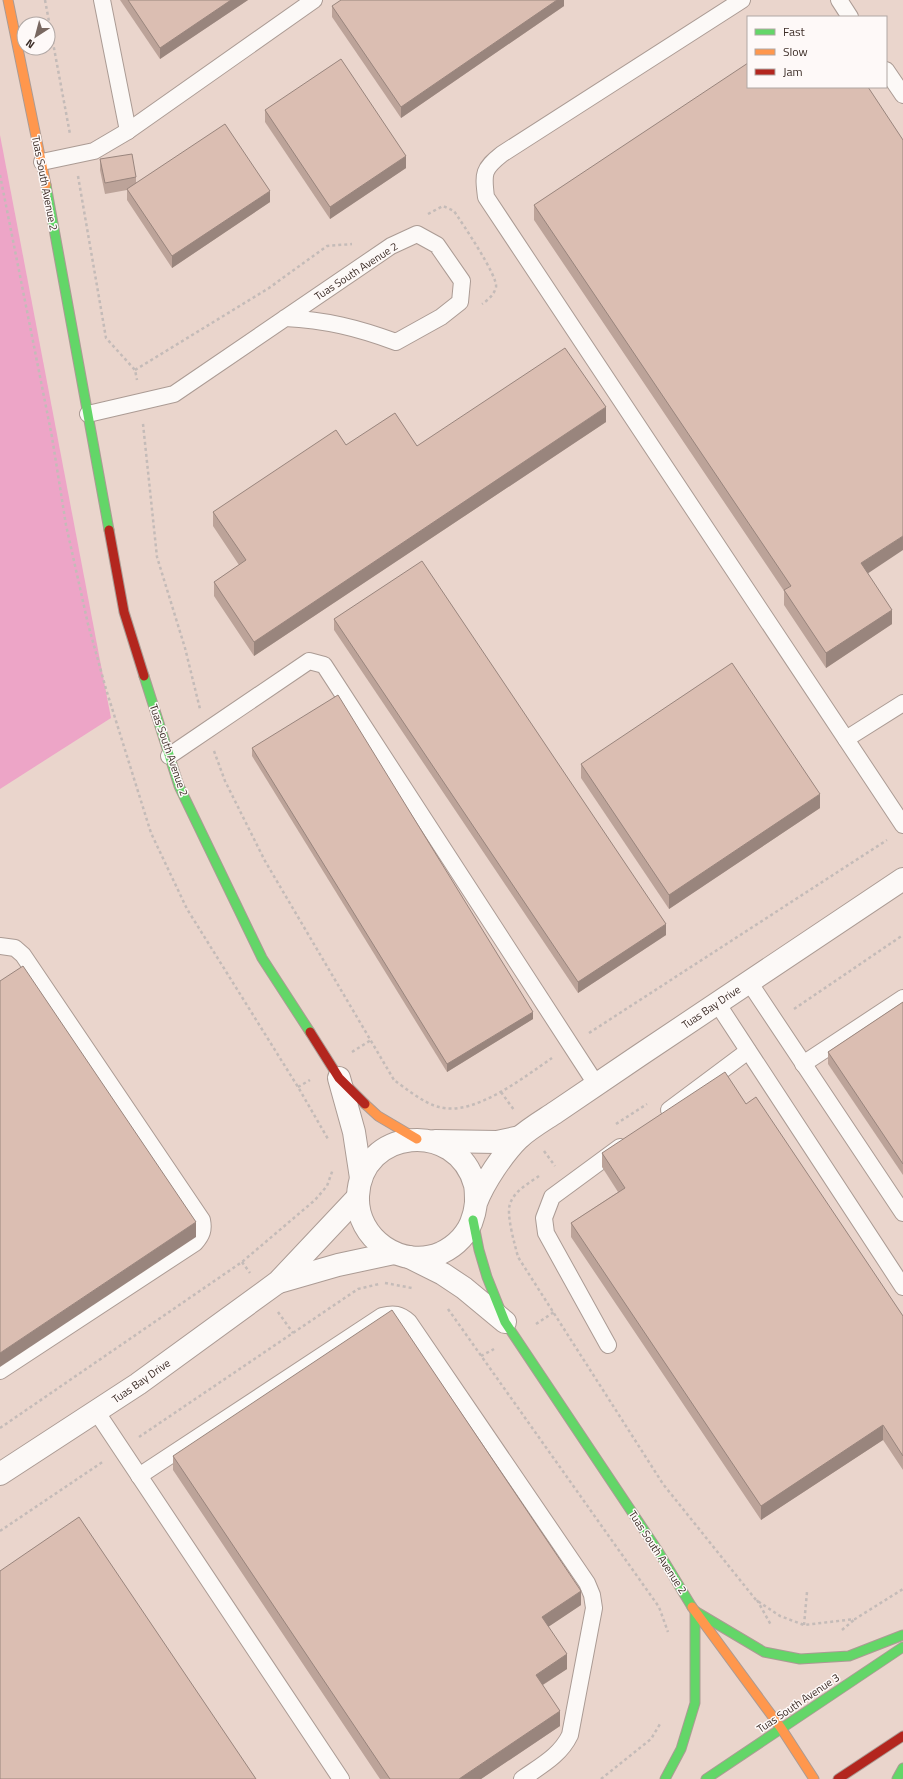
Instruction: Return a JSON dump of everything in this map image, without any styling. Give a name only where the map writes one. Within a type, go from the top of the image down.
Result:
[{"type":"street","name":"Tuas South Avenue 2","points":[[8,0],[42,162],[124,612],[179,786],[262,958],[339,1078],[378,1116],[424,1140]]},
{"type":"street","name":"Tuas Bay Drive","points":[[475,1211],[496,1166],[520,1137],[596,1084],[903,879]]},
{"type":"street","name":"Tuas South Avenue 2","points":[[339,1078],[354,1132],[359,1187]]},
{"type":"street","name":"Tuas Bay Drive","points":[[424,1140],[497,1142],[520,1137]]},
{"type":"street","points":[[424,1140],[447,1147],[459,1157],[469,1170],[475,1186],[475,1211],[465,1235],[452,1247],[439,1254],[424,1258],[401,1255],[380,1245],[369,1234],[360,1216],[359,1187],[371,1160],[386,1148],[401,1141],[424,1140]]},
{"type":"street","name":"Tuas Bay Drive","points":[[0,1474],[138,1384],[278,1282],[359,1187]]},
{"type":"street","name":"Tuas South Avenue 2","points":[[475,1211],[479,1250],[487,1277],[505,1322],[658,1550],[695,1611],[781,1728],[814,1779]]},
{"type":"street","name":"Tuas South Avenue 2","points":[[401,1255],[443,1274],[454,1281],[505,1322]]},
{"type":"street","name":"Tuas Bay Drive","points":[[278,1282],[338,1265],[401,1255]]},
{"type":"street","points":[[695,1611],[764,1652],[800,1659],[848,1656],[903,1635]]},
{"type":"street","points":[[665,1779],[682,1749],[695,1703],[695,1611]]},
{"type":"street","name":"Tuas South Avenue 3","points":[[706,1779],[903,1647]]},
{"type":"street","points":[[838,1779],[903,1736]]},
{"type":"street","points":[[897,1779],[903,1768]]},
{"type":"lane","points":[[102,0],[128,131]]},
{"type":"lane","points":[[42,162],[94,151],[128,131],[314,0]]},
{"type":"lane","points":[[742,0],[502,154],[489,164],[484,179],[486,197],[903,825]]},
{"type":"lane","points":[[839,0],[849,16]]},
{"type":"lane","points":[[887,71],[903,95]]},
{"type":"lane","name":"Tuas South Avenue 2","points":[[88,414],[174,394],[285,318],[391,246],[417,234],[437,245],[462,281],[460,302],[441,317],[396,342],[362,330],[313,320],[285,318]]},
{"type":"lane","points":[[169,756],[310,662],[324,665],[596,1084]]},
{"type":"lane","points":[[846,739],[903,702]]},
{"type":"lane","points":[[0,946],[14,948],[23,955],[202,1220],[204,1229],[200,1238],[195,1243],[0,1371]]},
{"type":"lane","points":[[749,982],[903,1213]]},
{"type":"lane","points":[[804,1064],[903,998]]},
{"type":"lane","points":[[717,1003],[903,1287]]},
{"type":"lane","points":[[660,1117],[748,1050]]},
{"type":"lane","points":[[608,1345],[546,1233],[544,1218],[552,1197],[635,1136]]},
{"type":"lane","points":[[139,1476],[382,1316],[392,1313],[402,1316],[409,1322],[587,1583],[592,1595],[594,1608],[570,1735],[565,1745],[557,1755],[522,1779]]},
{"type":"lane","points":[[96,1411],[340,1779]]},
{"type":"path","points":[[0,175],[52,437],[66,525],[88,624],[106,690],[151,833],[187,909],[298,1087],[330,1143]]},
{"type":"path","points":[[775,1021],[903,935]]},
{"type":"path","points":[[613,1127],[651,1101]]},
{"type":"path","points":[[549,1170],[561,1161]]},
{"type":"path","points":[[0,1428],[242,1262],[315,1200],[327,1186],[334,1164]]},
{"type":"path","points":[[543,1173],[521,1188],[510,1204],[510,1225],[518,1256],[663,1484],[756,1600],[780,1616],[804,1625],[855,1619],[903,1589]]},
{"type":"path","points":[[0,1531],[358,1289],[387,1282],[417,1290]]},
{"type":"path","points":[[447,1308],[659,1607],[671,1638]]},
{"type":"path","points":[[804,1625],[807,1592]]},
{"type":"path","points":[[601,1779],[651,1739],[662,1722]]},
{"type":"shaded area","points":[[0,135],[111,718],[0,789]]},
{"type":"building","points":[[128,0],[231,0],[160,48]]},
{"type":"building","points":[[341,0],[557,0],[401,107],[332,6]]},
{"type":"building","points":[[341,59],[406,156],[330,207],[265,110]]},
{"type":"building","points":[[747,64],[747,88],[869,88],[903,140],[903,536],[861,563],[892,610],[826,653],[784,590],[791,586],[534,205]]},
{"type":"building","points":[[225,124],[270,191],[172,256],[127,189]]},
{"type":"building","points":[[132,154],[136,177],[105,183],[100,159]]},
{"type":"building","points":[[565,348],[606,407],[254,642],[214,582],[246,560],[213,512],[336,430],[346,445],[395,413],[417,446]]},
{"type":"building","points":[[422,561],[666,924],[578,982],[334,619]]},
{"type":"building","points":[[732,663],[820,794],[669,895],[581,764]]},
{"type":"building","points":[[338,695],[533,1012],[447,1064],[252,748]]},
{"type":"building","points":[[23,966],[196,1222],[0,1353],[0,981]]},
{"type":"building","points":[[903,1002],[903,1164],[828,1052]]},
{"type":"building","points":[[725,1072],[746,1104],[756,1097],[903,1316],[903,1456],[883,1425],[761,1506],[571,1223],[625,1188],[602,1153]]},
{"type":"building","points":[[392,1310],[581,1591],[542,1617],[567,1654],[536,1675],[560,1711],[459,1779],[390,1779],[173,1456]]},
{"type":"building","points":[[79,1517],[256,1779],[0,1779],[0,1571]]},
{"type":"traffic: fast","points":[[46,185],[109,530]]},
{"type":"traffic: fast","points":[[144,676],[179,786],[262,958],[310,1032]]},
{"type":"traffic: fast","points":[[473,1220],[479,1250],[487,1277],[505,1322],[658,1551],[692,1607]]},
{"type":"traffic: fast","points":[[695,1611],[764,1652],[800,1659],[849,1656],[903,1635]]},
{"type":"traffic: fast","points":[[665,1779],[681,1749],[695,1703],[695,1611]]},
{"type":"traffic: fast","points":[[706,1779],[903,1647]]},
{"type":"traffic: fast","points":[[897,1779],[903,1768]]},
{"type":"traffic: slow","points":[[8,0],[46,185]]},
{"type":"traffic: slow","points":[[365,1104],[378,1116],[417,1139]]},
{"type":"traffic: slow","points":[[692,1607],[781,1728],[814,1779]]},
{"type":"traffic: jam","points":[[109,530],[124,612],[144,676]]},
{"type":"traffic: jam","points":[[310,1032],[339,1078],[365,1104]]},
{"type":"traffic: jam","points":[[838,1779],[903,1736]]}]
